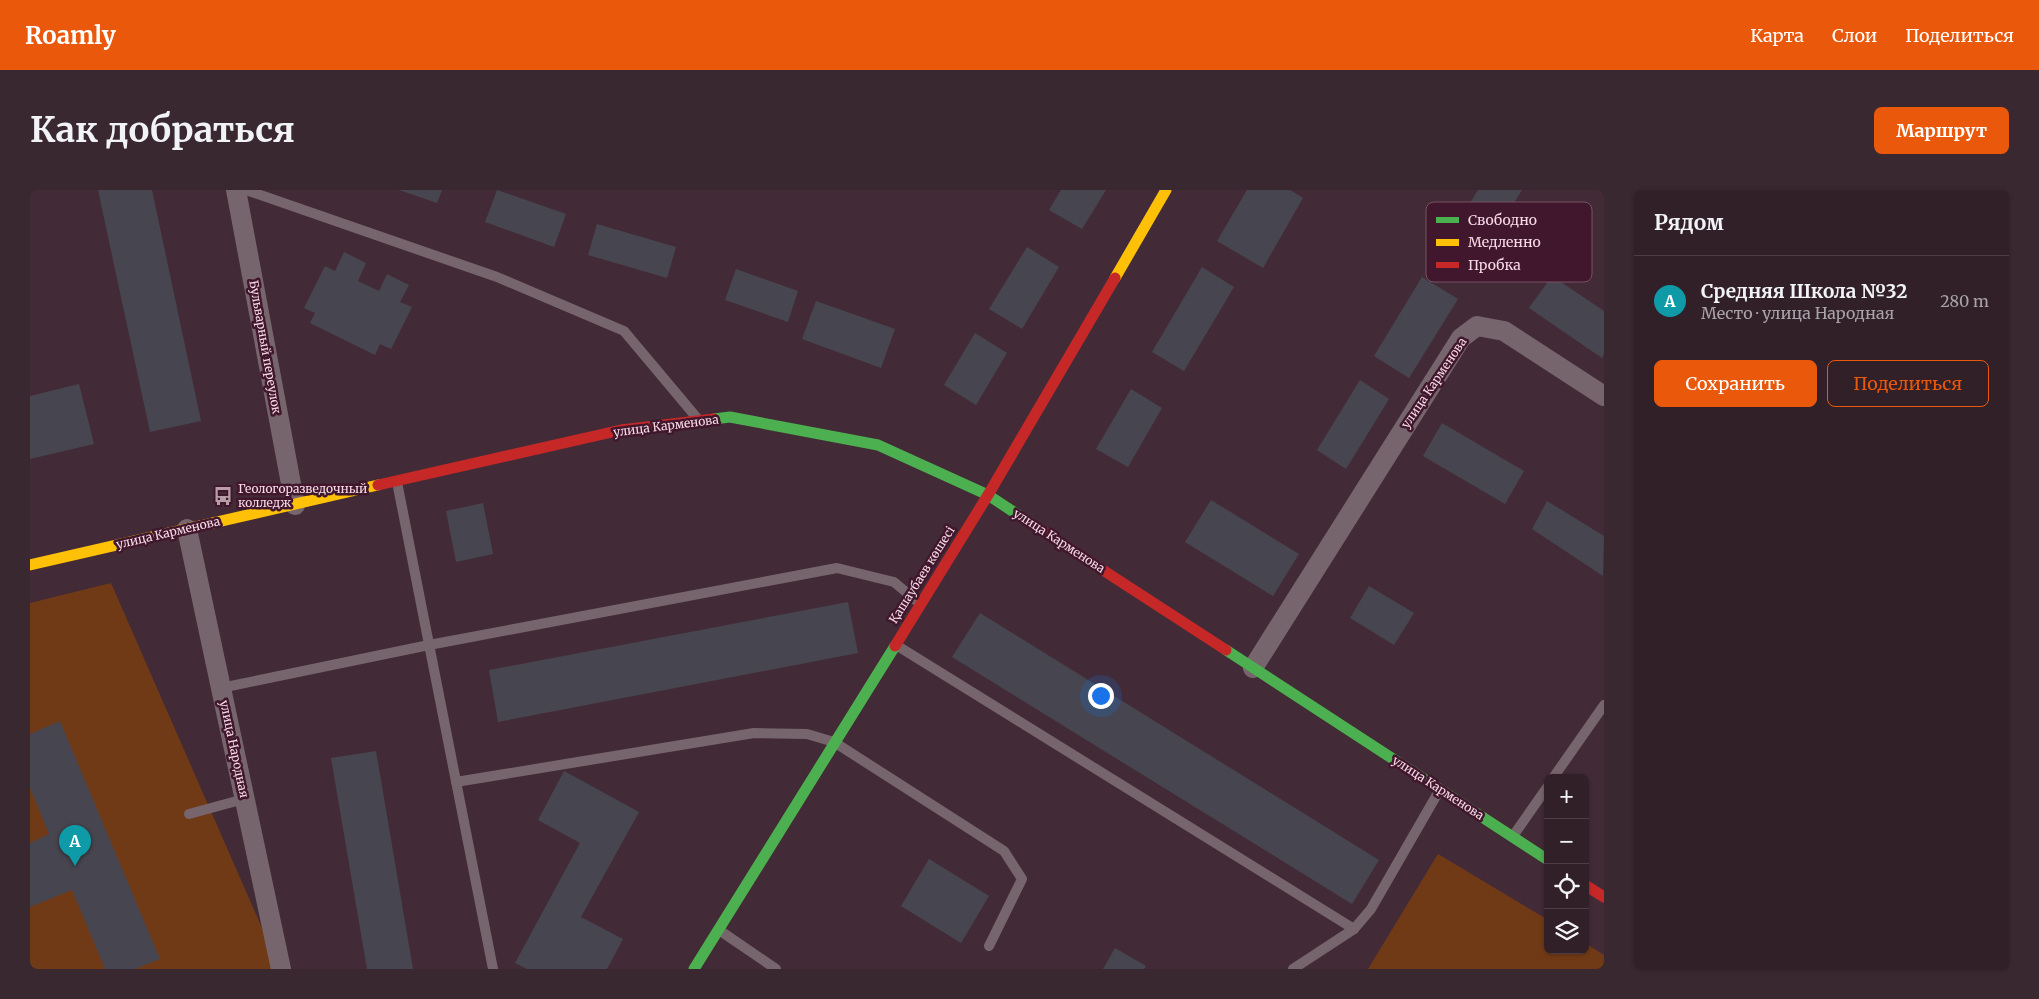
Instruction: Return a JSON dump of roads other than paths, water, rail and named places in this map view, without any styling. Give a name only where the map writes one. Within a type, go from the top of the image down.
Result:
[{"type":"street","name":"Бульварный переулок","points":[[236,190],[294,505]]},
{"type":"street","name":"Қашаубаев көшесі","points":[[694,969],[988,495],[1166,190]]},
{"type":"street","name":"улица Карменова","points":[[1253,668],[1461,338],[1477,326],[1504,331],[1604,396]]},
{"type":"street","name":"улица Карменова","points":[[30,565],[621,430],[730,418],[878,445],[988,495],[1544,857]]},
{"type":"street","name":"улица Народная","points":[[186,529],[281,969]]},
{"type":"street","points":[[1589,887],[1604,897]]},
{"type":"lane","points":[[246,190],[498,277],[624,331],[700,421]]},
{"type":"lane","points":[[396,481],[493,969]]},
{"type":"lane","points":[[220,688],[429,645],[837,568],[894,582],[920,604]]},
{"type":"lane","points":[[895,644],[1354,929]]},
{"type":"lane","points":[[1556,774],[1604,705]]},
{"type":"lane","points":[[456,782],[754,733],[807,734],[834,742],[1004,851],[1022,879],[989,946]]},
{"type":"lane","points":[[1293,969],[1354,929],[1371,909],[1440,790]]},
{"type":"lane","points":[[1512,837],[1544,792]]},
{"type":"lane","points":[[189,814],[244,799]]},
{"type":"lane","points":[[718,929],[776,969]]},
{"type":"place","name":"Геологоразведочный колледж","points":[[223,496]]},
{"type":"place","name":"Средняя Школа №32","points":[[75,866]]}]
